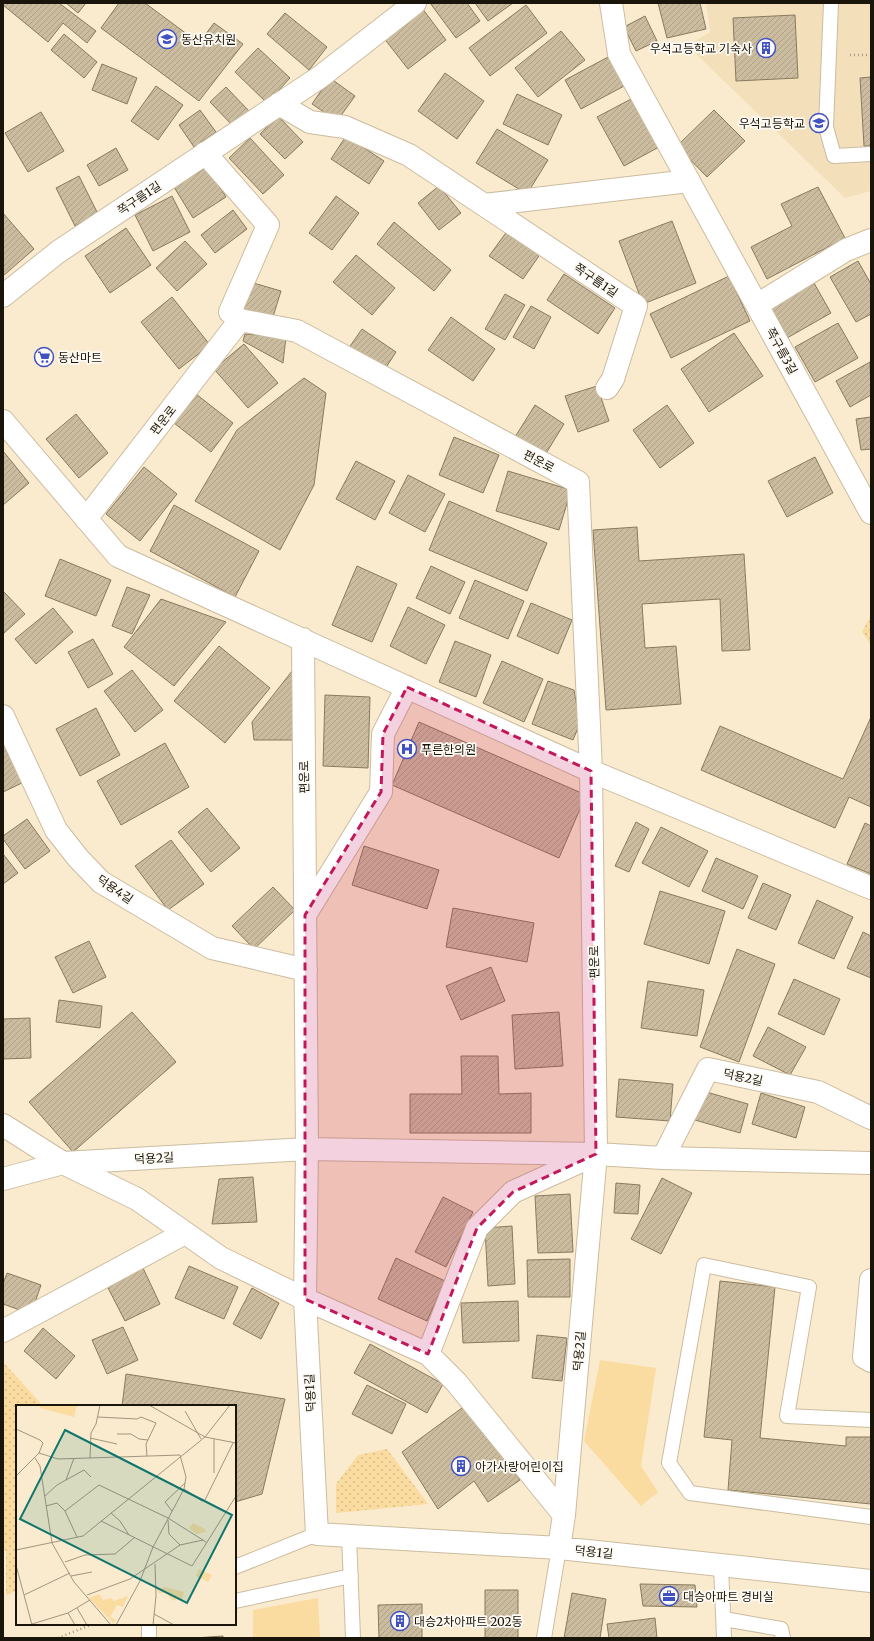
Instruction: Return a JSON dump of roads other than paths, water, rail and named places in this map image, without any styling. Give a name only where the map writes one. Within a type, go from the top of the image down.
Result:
[{"type":"street","name":"쪽구름1길","points":[[3,296],[58,252],[320,77],[415,3]]},
{"type":"street","points":[[610,3],[619,54],[757,305],[846,250],[871,240]]},
{"type":"street","name":"쪽구름1길","points":[[279,104],[310,122],[345,127],[408,155],[636,306],[613,379],[607,388]]},
{"type":"street","points":[[205,153],[268,225],[230,312],[240,320]]},
{"type":"street","points":[[484,205],[689,181]]},
{"type":"street","name":"쪽구름3길","points":[[757,305],[871,513]]},
{"type":"street","name":"편운로","points":[[86,519],[240,320],[297,331],[578,482],[591,771],[596,1154]]},
{"type":"street","points":[[3,421],[118,556],[591,771],[871,888]]},
{"type":"street","name":"편운로","points":[[303,639],[306,970]]},
{"type":"street","points":[[305,915],[381,792],[383,734],[407,687]]},
{"type":"street","name":"덕용4길","points":[[3,716],[56,830],[78,858],[101,882],[212,948],[306,970]]},
{"type":"street","points":[[306,970],[306,1299]]},
{"type":"street","name":"덕용2길","points":[[663,1158],[708,1069],[818,1092],[871,1118]]},
{"type":"street","points":[[3,1125],[63,1163],[137,1199],[221,1258],[306,1299],[428,1354],[456,1382],[564,1515]]},
{"type":"street","name":"덕용2길","points":[[3,1179],[63,1163],[307,1149],[596,1154],[663,1158],[871,1163]]},
{"type":"street","name":"덕용2길","points":[[428,1354],[477,1228],[513,1192],[596,1154]]},
{"type":"street","name":"덕용2길","points":[[559,1548],[564,1515],[596,1154]]},
{"type":"street","points":[[3,1331],[185,1233]]},
{"type":"street","points":[[871,1280],[864,1357],[871,1361]]},
{"type":"street","name":"덕용1길","points":[[306,1299],[317,1534],[559,1548],[871,1581]]},
{"type":"lane","points":[[831,3],[826,127],[834,156],[871,154]]},
{"type":"lane","points":[[871,1420],[787,1416],[809,1287],[704,1265],[669,1463],[690,1493],[871,1518]]},
{"type":"lane","name":"덕용1길","points":[[236,1567],[317,1534]]},
{"type":"lane","points":[[349,1535],[353,1638]]},
{"type":"lane","points":[[544,1638],[559,1548]]},
{"type":"lane","points":[[721,1566],[724,1638]]},
{"type":"lane","points":[[236,1601],[351,1576]]},
{"type":"lane","points":[[724,1619],[782,1629],[782,1638]]},
{"type":"lane","points":[[149,1625],[149,1638]]},
{"type":"place","name":"동산유치원","points":[[167,39]]},
{"type":"place","name":"우석고등학교 기숙사","points":[[766,48]]},
{"type":"place","name":"우석고등학교","points":[[819,123]]},
{"type":"place","name":"동산마트","points":[[44,357]]},
{"type":"place","name":"푸른한의원","points":[[407,749]]},
{"type":"place","name":"아가사랑어린이집","points":[[461,1466]]},
{"type":"place","name":"대승아파트 경비실","points":[[669,1596]]},
{"type":"place","name":"대승2차아파트 202동","points":[[400,1621]]}]
